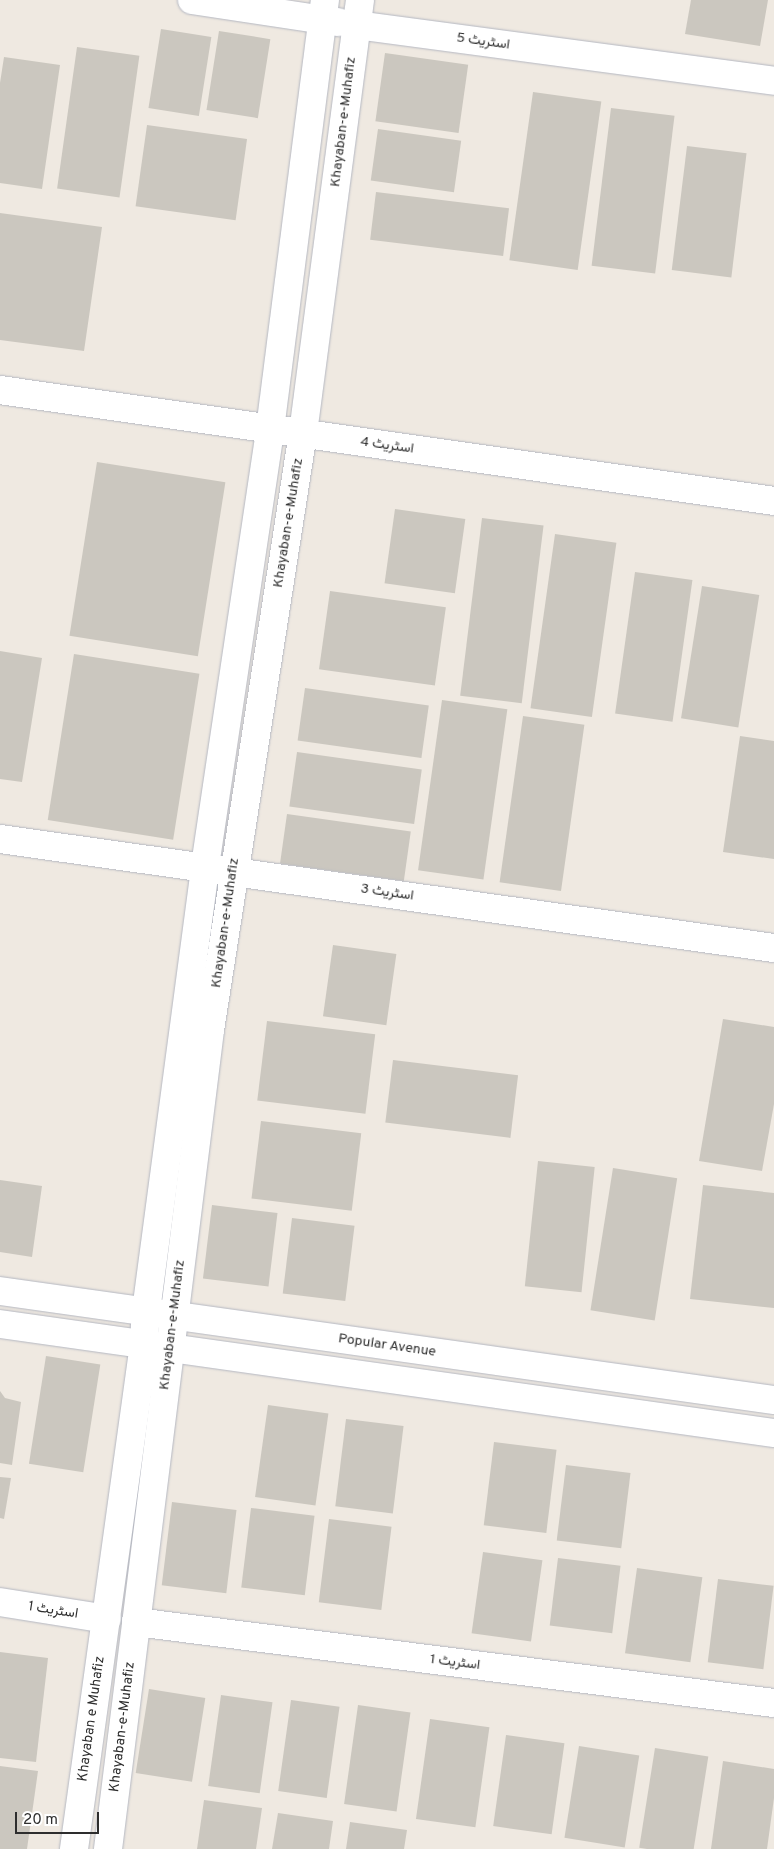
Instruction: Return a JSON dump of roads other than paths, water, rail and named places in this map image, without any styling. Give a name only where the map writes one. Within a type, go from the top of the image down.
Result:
[{"type":"street","name":"اسٹریٹ 5","points":[[192,0],[358,12],[774,81]]},
{"type":"street","name":"Khayaban-e-Muhafiz","points":[[107,1619],[205,866],[270,429],[323,10]]},
{"type":"street","name":"Khayaban-e-Muhafiz","points":[[108,1849],[174,1316],[233,871],[303,434],[358,12]]},
{"type":"street","name":"اسٹریٹ 4","points":[[0,390],[774,501]]},
{"type":"street","name":"اسٹریٹ 3","points":[[0,839],[205,866],[774,948]]},
{"type":"street","name":"Popular Avenue","points":[[0,1292],[774,1400]]},
{"type":"street","points":[[0,1324],[144,1344],[171,1350],[774,1433]]},
{"type":"street","name":"اسٹریٹ 1","points":[[0,1602],[107,1619]]},
{"type":"street","name":"Khayaban e Muhafiz","points":[[74,1849],[107,1619]]},
{"type":"street","name":"اسٹریٹ 1","points":[[136,1622],[774,1704]]}]
